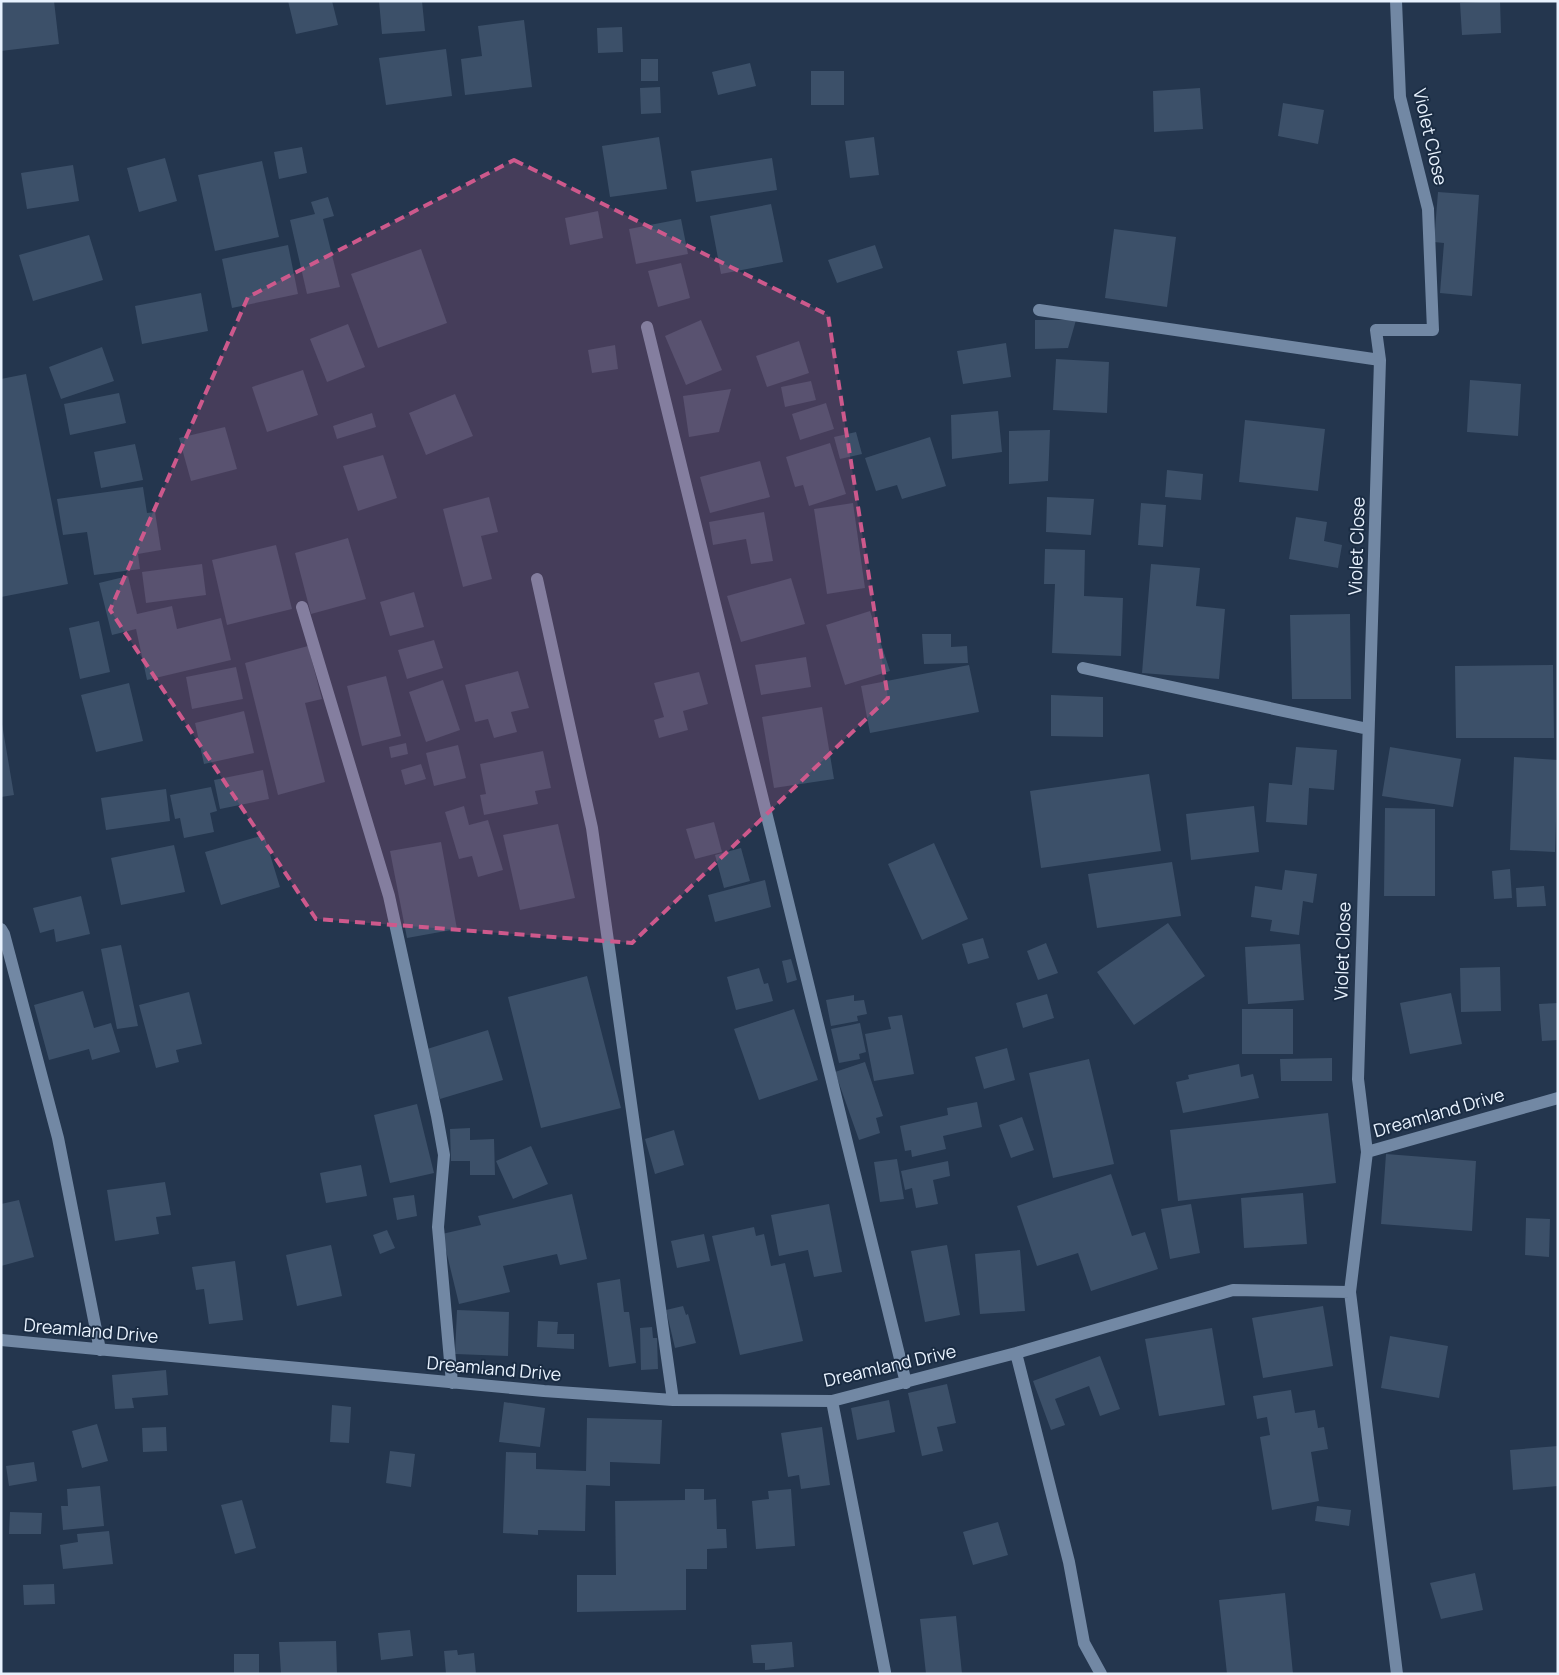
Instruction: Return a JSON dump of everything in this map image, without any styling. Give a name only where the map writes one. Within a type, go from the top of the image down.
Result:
[{"type":"street","name":"Violet Close","points":[[1366,1152],[1358,1079],[1380,360],[1376,330],[1434,330],[1428,209],[1400,97],[1396,1]]},
{"type":"street","points":[[1039,310],[1380,360]]},
{"type":"street","points":[[647,327],[906,1383]]},
{"type":"street","points":[[537,579],[592,828],[673,1400]]},
{"type":"street","points":[[302,607],[389,896],[437,1116],[444,1155],[438,1227],[452,1383]]},
{"type":"street","points":[[1083,668],[1368,729]]},
{"type":"street","points":[[1,929],[4,934],[58,1138],[100,1350]]},
{"type":"street","name":"Dreamland Drive","points":[[1,1340],[452,1383],[673,1400],[832,1401],[1016,1353],[1234,1290],[1350,1292],[1366,1152],[1558,1098]]},
{"type":"street","points":[[1350,1292],[1397,1674]]},
{"type":"street","points":[[1016,1353],[1069,1562],[1084,1643],[1101,1674]]},
{"type":"street","points":[[832,1401],[885,1672]]},
{"type":"highlighted area","points":[[514,160],[828,315],[888,698],[632,943],[316,919],[110,610],[248,297]]},
{"type":"building","points":[[1,1],[54,1],[59,44],[1,51]]},
{"type":"building","points":[[288,1],[332,1],[338,25],[296,34]]},
{"type":"building","points":[[379,1],[422,1],[425,31],[382,34]]},
{"type":"building","points":[[1500,1],[1501,33],[1462,35],[1460,3]]},
{"type":"building","points":[[524,20],[532,87],[465,95],[461,59],[482,56],[478,26]]},
{"type":"building","points":[[622,27],[623,52],[598,53],[597,28]]},
{"type":"building","points":[[446,49],[452,96],[386,105],[379,58]]},
{"type":"building","points":[[641,59],[658,59],[658,81],[641,81]]},
{"type":"building","points":[[750,63],[756,86],[718,95],[712,72]]},
{"type":"building","points":[[811,71],[844,71],[844,105],[811,105]]},
{"type":"building","points":[[660,87],[661,113],[641,114],[640,88]]},
{"type":"building","points":[[1200,88],[1203,129],[1154,132],[1153,91]]},
{"type":"building","points":[[1283,103],[1324,110],[1318,144],[1278,136]]},
{"type":"building","points":[[659,137],[667,189],[610,197],[602,146]]},
{"type":"building","points":[[874,137],[879,175],[850,178],[845,141]]},
{"type":"building","points":[[302,147],[307,173],[279,179],[274,152]]},
{"type":"building","points":[[165,158],[177,201],[139,212],[127,168]]},
{"type":"building","points":[[772,158],[777,190],[696,202],[691,171]]},
{"type":"building","points":[[262,161],[279,237],[215,251],[198,175]]},
{"type":"building","points":[[73,165],[79,201],[27,209],[21,173]]},
{"type":"building","points":[[1438,192],[1479,195],[1472,296],[1440,293],[1444,243],[1434,242]]},
{"type":"building","points":[[328,197],[334,216],[323,219],[340,287],[307,294],[290,220],[315,214],[311,202]]},
{"type":"building","points":[[771,204],[783,262],[721,274],[710,216]]},
{"type":"building","points":[[598,211],[603,238],[570,245],[565,218]]},
{"type":"building","points":[[681,219],[688,254],[636,264],[629,229]]},
{"type":"building","points":[[1114,229],[1176,237],[1167,307],[1105,298]]},
{"type":"building","points":[[89,235],[103,280],[33,301],[19,255]]},
{"type":"building","points":[[288,245],[298,294],[232,308],[222,259]]},
{"type":"building","points":[[875,245],[883,268],[837,283],[828,260]]},
{"type":"building","points":[[421,249],[447,323],[378,348],[351,274]]},
{"type":"building","points":[[681,263],[690,298],[658,307],[648,271]]},
{"type":"building","points":[[201,293],[208,331],[142,344],[135,306]]},
{"type":"building","points":[[701,320],[722,370],[686,385],[665,336]]},
{"type":"building","points":[[1035,320],[1076,320],[1068,348],[1035,349]]},
{"type":"building","points":[[348,324],[365,367],[327,382],[310,339]]},
{"type":"building","points":[[799,341],[809,373],[767,387],[756,356]]},
{"type":"building","points":[[1006,343],[1011,377],[963,384],[957,351]]},
{"type":"building","points":[[615,345],[618,369],[592,373],[588,350]]},
{"type":"building","points":[[102,347],[114,381],[61,399],[49,367]]},
{"type":"building","points":[[1056,359],[1109,362],[1107,413],[1053,410]]},
{"type":"building","points":[[303,370],[318,415],[267,432],[252,387]]},
{"type":"building","points":[[26,374],[68,584],[1,597],[1,379]]},
{"type":"building","points":[[1470,380],[1521,384],[1518,436],[1467,432]]},
{"type":"building","points":[[811,381],[816,400],[785,407],[781,387]]},
{"type":"building","points":[[731,389],[719,432],[689,437],[683,396]]},
{"type":"building","points":[[119,393],[126,423],[70,435],[64,404]]},
{"type":"building","points":[[455,394],[473,436],[426,455],[409,413]]},
{"type":"building","points":[[826,403],[834,429],[800,440],[792,414]]},
{"type":"building","points":[[998,411],[1002,452],[952,459],[951,415]]},
{"type":"building","points":[[372,413],[376,427],[337,439],[333,426]]},
{"type":"building","points":[[1245,420],[1325,429],[1318,491],[1239,482]]},
{"type":"building","points":[[225,427],[237,469],[191,481],[179,438]]},
{"type":"building","points":[[1050,430],[1048,481],[1009,484],[1009,431]]},
{"type":"building","points":[[856,432],[862,454],[840,459],[834,437]]},
{"type":"building","points":[[930,437],[946,486],[902,499],[897,485],[876,491],[865,458]]},
{"type":"building","points":[[830,443],[846,494],[809,506],[803,485],[795,487],[786,457]]},
{"type":"building","points":[[135,444],[143,480],[101,488],[94,452]]},
{"type":"building","points":[[383,455],[397,498],[358,511],[343,466]]},
{"type":"building","points":[[760,461],[770,497],[710,513],[700,477]]},
{"type":"building","points":[[1167,470],[1203,474],[1201,500],[1165,497]]},
{"type":"building","points":[[143,487],[147,513],[155,512],[161,550],[138,554],[140,569],[94,575],[87,532],[63,535],[57,499]]},
{"type":"building","points":[[489,497],[498,532],[481,536],[492,579],[463,587],[443,509]]},
{"type":"building","points":[[1047,497],[1094,499],[1091,535],[1046,532]]},
{"type":"building","points":[[853,503],[865,588],[827,594],[814,509]]},
{"type":"building","points":[[1141,503],[1166,505],[1163,547],[1138,545]]},
{"type":"building","points":[[764,512],[773,561],[751,564],[746,539],[713,545],[709,522]]},
{"type":"building","points":[[1296,517],[1327,522],[1324,541],[1342,545],[1338,568],[1289,559]]},
{"type":"building","points":[[348,538],[366,599],[311,614],[295,553]]},
{"type":"building","points":[[276,545],[292,609],[227,625],[212,560]]},
{"type":"building","points":[[1045,549],[1085,550],[1084,596],[1123,598],[1121,656],[1052,653],[1055,584],[1044,584]]},
{"type":"building","points":[[202,564],[206,595],[146,603],[142,572]]},
{"type":"building","points":[[1151,564],[1200,568],[1196,606],[1225,609],[1219,679],[1142,673]]},
{"type":"building","points":[[128,576],[137,614],[172,606],[177,629],[221,618],[231,660],[147,680],[136,629],[112,635],[99,583]]},
{"type":"building","points":[[791,578],[805,624],[741,642],[727,596]]},
{"type":"building","points":[[414,592],[424,627],[390,636],[380,602]]},
{"type":"building","points":[[870,611],[890,671],[845,685],[826,625]]},
{"type":"building","points":[[1350,614],[1351,699],[1292,699],[1290,615]]},
{"type":"building","points":[[99,621],[110,672],[80,679],[69,628]]},
{"type":"building","points":[[922,634],[951,634],[951,647],[967,646],[968,663],[924,664]]},
{"type":"building","points":[[434,640],[443,668],[407,679],[398,650]]},
{"type":"building","points":[[308,646],[322,699],[305,703],[325,782],[278,795],[245,663]]},
{"type":"building","points":[[806,657],[811,687],[761,695],[755,665]]},
{"type":"building","points":[[969,665],[979,712],[870,733],[861,686]]},
{"type":"building","points":[[1553,665],[1554,738],[1456,738],[1455,666]]},
{"type":"building","points":[[236,667],[243,699],[192,709],[186,677]]},
{"type":"building","points":[[518,671],[529,708],[511,712],[517,732],[494,738],[488,719],[475,722],[465,685]]},
{"type":"building","points":[[699,672],[708,704],[683,711],[688,730],[659,738],[654,720],[664,717],[654,683]]},
{"type":"building","points":[[386,676],[401,736],[362,746],[347,686]]},
{"type":"building","points":[[443,680],[460,730],[426,742],[409,692]]},
{"type":"building","points":[[129,683],[143,741],[96,752],[81,695]]},
{"type":"building","points":[[1051,695],[1103,697],[1103,737],[1051,736]]},
{"type":"building","points":[[822,707],[834,779],[774,788],[762,717]]},
{"type":"building","points":[[244,711],[254,753],[204,764],[195,723]]},
{"type":"building","points":[[1,718],[14,795],[1,797]]},
{"type":"building","points":[[406,743],[408,754],[391,758],[389,747]]},
{"type":"building","points":[[458,745],[466,778],[434,786],[426,753]]},
{"type":"building","points":[[1296,747],[1337,750],[1334,790],[1309,788],[1307,825],[1266,822],[1269,783],[1292,785]]},
{"type":"building","points":[[1390,747],[1461,759],[1453,807],[1382,796]]},
{"type":"building","points":[[543,751],[551,788],[535,791],[538,804],[484,815],[480,795],[486,794],[480,764]]},
{"type":"building","points":[[1514,757],[1558,760],[1555,852],[1510,850]]},
{"type":"building","points":[[421,764],[426,779],[405,785],[401,770]]},
{"type":"building","points":[[263,770],[269,799],[220,809],[214,780]]},
{"type":"building","points":[[1149,774],[1161,851],[1041,868],[1030,791]]},
{"type":"building","points":[[211,787],[217,811],[210,813],[214,832],[184,838],[180,818],[175,819],[170,795]]},
{"type":"building","points":[[166,789],[170,821],[106,830],[101,798]]},
{"type":"building","points":[[464,806],[469,825],[488,820],[503,870],[478,877],[472,856],[459,859],[445,812]]},
{"type":"building","points":[[1254,806],[1259,852],[1191,860],[1186,814]]},
{"type":"building","points":[[1385,808],[1435,809],[1435,896],[1384,896]]},
{"type":"building","points":[[714,822],[722,852],[695,859],[686,829]]},
{"type":"building","points":[[558,824],[575,898],[520,910],[503,835]]},
{"type":"building","points":[[264,835],[280,887],[221,905],[205,852]]},
{"type":"building","points":[[441,842],[457,929],[407,938],[390,851]]},
{"type":"building","points":[[934,843],[968,919],[922,940],[888,864]]},
{"type":"building","points":[[174,845],[185,892],[121,905],[111,858]]},
{"type":"building","points":[[741,848],[750,881],[724,888],[715,855]]},
{"type":"building","points":[[1172,862],[1181,916],[1097,928],[1088,874]]},
{"type":"building","points":[[1510,869],[1512,898],[1494,899],[1492,871]]},
{"type":"building","points":[[1285,870],[1317,874],[1313,903],[1303,901],[1299,935],[1270,931],[1272,920],[1251,917],[1255,886],[1282,890]]},
{"type":"building","points":[[765,880],[771,907],[715,922],[708,895]]},
{"type":"building","points":[[1544,886],[1546,906],[1517,907],[1516,888]]},
{"type":"building","points":[[81,896],[90,934],[56,942],[54,929],[40,933],[33,908]]},
{"type":"building","points":[[1168,923],[1205,976],[1134,1025],[1097,972]]},
{"type":"building","points":[[983,938],[989,958],[968,964],[962,944]]},
{"type":"building","points":[[1046,943],[1058,973],[1038,980],[1027,951]]},
{"type":"building","points":[[1300,944],[1304,1000],[1248,1004],[1245,947]]},
{"type":"building","points":[[121,945],[138,1026],[117,1029],[101,949]]},
{"type":"building","points":[[791,959],[797,980],[787,983],[782,961]]},
{"type":"building","points":[[1500,967],[1501,1011],[1461,1012],[1460,968]]},
{"type":"building","points":[[759,968],[764,984],[768,983],[773,1001],[736,1010],[727,977]]},
{"type":"building","points":[[587,976],[621,1108],[541,1128],[508,997]]},
{"type":"building","points":[[83,991],[94,1028],[111,1023],[120,1052],[92,1060],[89,1049],[49,1060],[34,1005]]},
{"type":"building","points":[[189,992],[202,1044],[176,1050],[179,1062],[156,1068],[139,1005]]},
{"type":"building","points":[[1451,993],[1462,1044],[1410,1054],[1400,1003]]},
{"type":"building","points":[[1047,994],[1054,1018],[1023,1028],[1016,1003]]},
{"type":"building","points":[[854,995],[854,1001],[864,1000],[867,1014],[857,1016],[858,1021],[831,1026],[826,1000]]},
{"type":"building","points":[[1558,1003],[1558,1040],[1542,1041],[1539,1004]]},
{"type":"building","points":[[794,1009],[818,1080],[759,1100],[734,1029]]},
{"type":"building","points":[[1242,1009],[1293,1009],[1293,1054],[1242,1054]]},
{"type":"building","points":[[902,1015],[914,1074],[874,1081],[865,1034],[891,1029],[888,1017]]},
{"type":"building","points":[[860,1023],[866,1052],[859,1054],[860,1059],[839,1063],[831,1029]]},
{"type":"building","points":[[488,1030],[503,1080],[440,1099],[424,1050]]},
{"type":"building","points":[[1007,1048],[1015,1080],[984,1089],[975,1057]]},
{"type":"building","points":[[1332,1058],[1332,1081],[1281,1081],[1280,1059]]},
{"type":"building","points":[[1089,1059],[1114,1164],[1053,1178],[1029,1073]]},
{"type":"building","points":[[865,1062],[883,1116],[876,1118],[880,1133],[859,1140],[835,1072]]},
{"type":"building","points":[[1239,1064],[1241,1077],[1253,1074],[1259,1098],[1183,1113],[1176,1082],[1189,1079],[1188,1075]]},
{"type":"building","points":[[977,1102],[982,1127],[943,1136],[946,1149],[912,1157],[911,1150],[905,1151],[900,1126],[948,1115],[947,1108]]},
{"type":"building","points":[[417,1104],[434,1173],[390,1183],[374,1115]]},
{"type":"building","points":[[1328,1113],[1336,1183],[1178,1201],[1170,1130]]},
{"type":"building","points":[[1022,1117],[1034,1150],[1011,1158],[999,1125]]},
{"type":"building","points":[[470,1128],[470,1140],[494,1139],[495,1175],[470,1175],[470,1161],[451,1161],[450,1129]]},
{"type":"building","points":[[674,1130],[684,1165],[655,1174],[645,1139]]},
{"type":"building","points":[[531,1146],[548,1184],[513,1199],[496,1161]]},
{"type":"building","points":[[1386,1154],[1476,1161],[1472,1231],[1381,1224]]},
{"type":"building","points":[[897,1159],[904,1199],[880,1202],[874,1162]]},
{"type":"building","points":[[948,1161],[950,1176],[933,1180],[938,1204],[916,1208],[912,1188],[905,1190],[901,1171]]},
{"type":"building","points":[[361,1165],[367,1196],[326,1203],[320,1173]]},
{"type":"building","points":[[1111,1174],[1132,1236],[1145,1232],[1158,1269],[1091,1291],[1078,1253],[1037,1266],[1017,1206]]},
{"type":"building","points":[[165,1182],[171,1215],[156,1217],[159,1234],[115,1241],[107,1190]]},
{"type":"building","points":[[1303,1193],[1307,1244],[1244,1248],[1241,1198]]},
{"type":"building","points":[[572,1194],[587,1259],[560,1265],[557,1254],[503,1266],[510,1292],[459,1304],[442,1234],[481,1225],[478,1216]]},
{"type":"building","points":[[414,1195],[417,1216],[397,1220],[393,1198]]},
{"type":"building","points":[[19,1200],[34,1257],[1,1266],[1,1204]]},
{"type":"building","points":[[829,1204],[842,1272],[814,1277],[808,1250],[779,1256],[771,1215]]},
{"type":"building","points":[[1191,1204],[1200,1253],[1170,1259],[1161,1209]]},
{"type":"building","points":[[1526,1218],[1550,1219],[1549,1257],[1525,1255]]},
{"type":"building","points":[[754,1227],[756,1236],[764,1234],[771,1266],[785,1263],[803,1341],[740,1355],[712,1236]]},
{"type":"building","points":[[387,1230],[395,1248],[380,1254],[373,1235]]},
{"type":"building","points":[[704,1234],[710,1261],[677,1268],[671,1241]]},
{"type":"building","points":[[331,1245],[342,1296],[297,1306],[286,1255]]},
{"type":"building","points":[[947,1245],[960,1315],[925,1322],[911,1251]]},
{"type":"building","points":[[1020,1250],[1025,1311],[980,1314],[975,1254]]},
{"type":"building","points":[[235,1261],[243,1320],[209,1324],[204,1289],[196,1290],[192,1267]]},
{"type":"building","points":[[620,1279],[624,1312],[629,1312],[636,1363],[609,1367],[597,1283]]},
{"type":"building","points":[[683,1306],[686,1315],[688,1314],[696,1343],[675,1348],[666,1310]]},
{"type":"building","points":[[1323,1306],[1333,1366],[1263,1378],[1252,1318]]},
{"type":"building","points":[[457,1310],[509,1312],[508,1356],[455,1354]]},
{"type":"building","points":[[538,1321],[558,1322],[557,1334],[574,1334],[574,1349],[537,1347]]},
{"type":"building","points":[[652,1327],[653,1338],[657,1338],[658,1369],[641,1370],[640,1328]]},
{"type":"building","points":[[1212,1328],[1225,1405],[1159,1416],[1145,1339]]},
{"type":"building","points":[[1390,1336],[1448,1346],[1439,1398],[1381,1388]]},
{"type":"building","points":[[1100,1356],[1120,1409],[1100,1416],[1089,1386],[1055,1399],[1065,1425],[1051,1430],[1033,1381]]},
{"type":"building","points":[[166,1370],[168,1395],[132,1398],[134,1408],[115,1409],[112,1375]]},
{"type":"building","points":[[947,1384],[956,1423],[937,1427],[943,1451],[922,1456],[908,1393]]},
{"type":"building","points":[[1291,1390],[1295,1413],[1315,1410],[1318,1428],[1324,1427],[1328,1449],[1311,1452],[1319,1501],[1272,1510],[1260,1437],[1270,1435],[1267,1417],[1257,1419],[1253,1396]]},
{"type":"building","points":[[889,1400],[895,1432],[857,1440],[851,1408]]},
{"type":"building","points":[[504,1402],[545,1408],[540,1447],[499,1442]]},
{"type":"building","points":[[332,1405],[351,1407],[349,1443],[330,1442]]},
{"type":"building","points":[[587,1418],[662,1420],[660,1464],[610,1462],[610,1486],[586,1485],[585,1531],[538,1530],[538,1535],[503,1533],[506,1452],[536,1453],[536,1469],[586,1471]]},
{"type":"building","points":[[97,1424],[108,1461],[82,1468],[72,1431]]},
{"type":"building","points":[[166,1427],[167,1451],[143,1452],[142,1428]]},
{"type":"building","points":[[822,1427],[830,1485],[801,1489],[799,1475],[788,1477],[781,1433]]},
{"type":"building","points":[[1558,1446],[1558,1486],[1513,1490],[1510,1450]]},
{"type":"building","points":[[390,1451],[415,1454],[411,1487],[386,1483]]},
{"type":"building","points":[[34,1462],[37,1481],[9,1486],[6,1466]]},
{"type":"building","points":[[100,1486],[104,1526],[63,1530],[61,1506],[68,1506],[67,1489]]},
{"type":"building","points":[[685,1489],[704,1489],[704,1500],[716,1499],[717,1529],[726,1529],[727,1548],[707,1549],[707,1569],[686,1569],[686,1610],[577,1612],[577,1575],[616,1575],[615,1501],[685,1500]]},
{"type":"building","points":[[791,1489],[795,1546],[756,1549],[752,1501],[769,1499],[768,1491]]},
{"type":"building","points":[[242,1500],[256,1548],[235,1554],[221,1505]]},
{"type":"building","points":[[1317,1506],[1351,1510],[1349,1526],[1315,1521]]},
{"type":"building","points":[[10,1512],[42,1513],[41,1534],[9,1534]]},
{"type":"building","points":[[998,1522],[1008,1555],[973,1565],[963,1532]]},
{"type":"building","points":[[109,1531],[113,1564],[63,1569],[60,1545],[78,1542],[77,1534]]},
{"type":"building","points":[[1475,1573],[1483,1610],[1441,1619],[1430,1583]]},
{"type":"building","points":[[54,1584],[55,1604],[24,1605],[23,1585]]},
{"type":"building","points":[[1285,1593],[1293,1674],[1227,1674],[1219,1600]]},
{"type":"building","points":[[956,1616],[962,1674],[926,1674],[920,1619]]},
{"type":"building","points":[[410,1630],[413,1656],[381,1660],[378,1633]]},
{"type":"building","points":[[336,1641],[337,1674],[281,1674],[279,1642]]},
{"type":"building","points":[[792,1642],[794,1667],[765,1670],[765,1663],[753,1663],[751,1645]]},
{"type":"building","points":[[457,1650],[458,1655],[474,1653],[476,1674],[446,1674],[444,1651]]},
{"type":"building","points":[[234,1654],[259,1654],[259,1674],[234,1674]]}]
